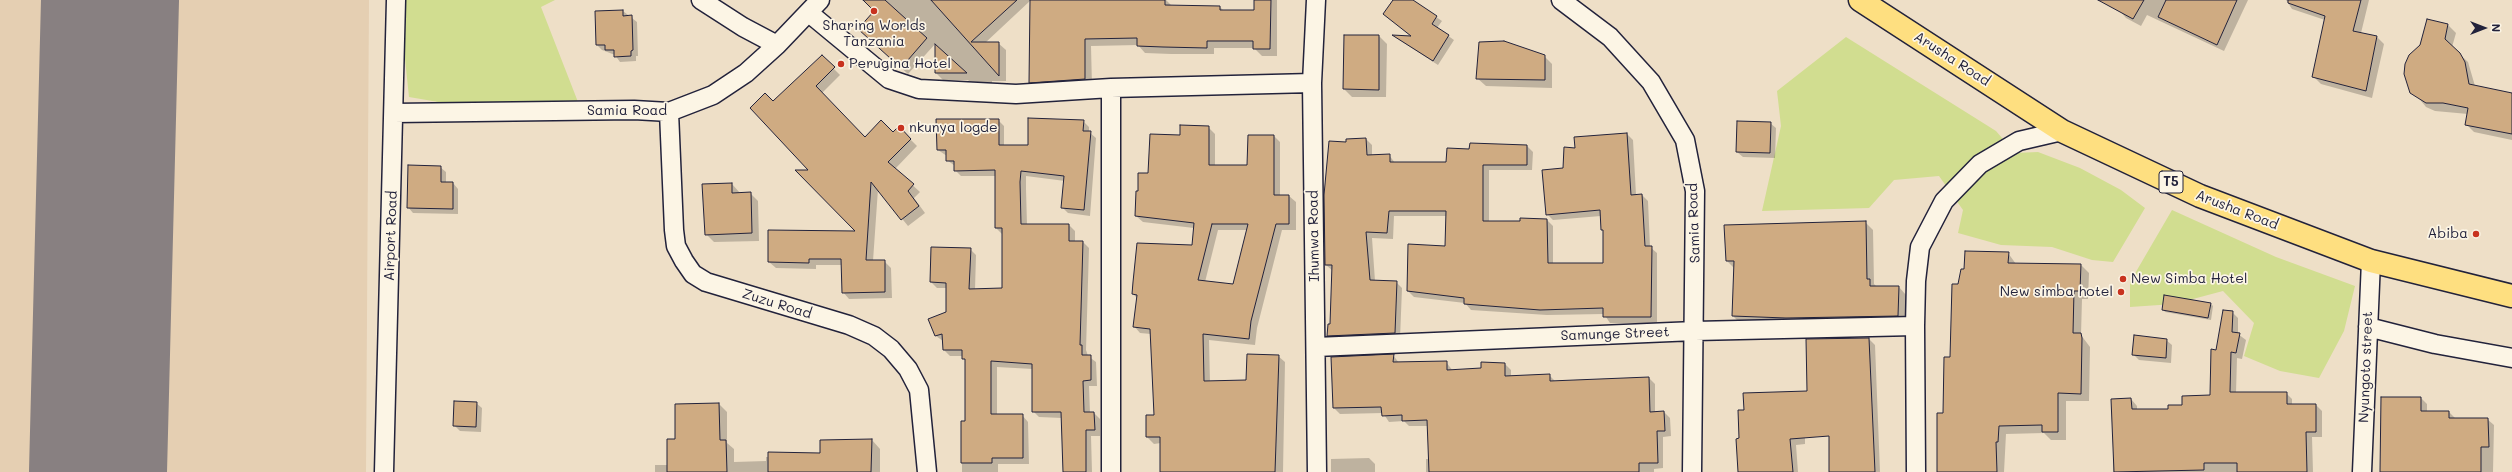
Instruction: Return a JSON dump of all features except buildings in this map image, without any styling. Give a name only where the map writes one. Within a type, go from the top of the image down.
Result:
[{"type":"highway","name":"Arusha Road","points":[[1860,0],[2062,131],[2200,196],[2371,261],[2512,296]]},
{"type":"street","name":"Airport Road","points":[[384,472],[396,0]]},
{"type":"street","points":[[701,0],[743,27],[777,45]]},
{"type":"street","name":"Ihumwa Road","points":[[1316,0],[1312,83],[1317,472]]},
{"type":"street","name":"Samia Road","points":[[1561,0],[1610,37],[1650,82],[1684,140],[1695,191],[1695,331],[1692,472]]},
{"type":"street","name":"Samia Road","points":[[394,113],[634,110],[669,112],[712,95],[746,74],[814,7]]},
{"type":"street","points":[[814,7],[889,79],[919,90],[1016,94],[1111,88],[1312,83]]},
{"type":"street","points":[[1111,88],[1111,472]]},
{"type":"street","name":"Zuzu Road","points":[[669,112],[674,230],[676,246],[684,261],[694,274],[706,282],[849,325],[874,336],[891,349],[908,369],[919,390],[927,472]]},
{"type":"street","points":[[1916,472],[1915,326],[1916,281],[1920,247],[1944,201],[1980,164],[2019,141],[2062,131]]},
{"type":"street","name":"Nyungoto street","points":[[2362,472],[2371,261]]},
{"type":"street","name":"Samunge Street","points":[[1316,347],[1695,331],[1915,326]]},
{"type":"street","points":[[2368,327],[2435,344],[2512,358]]},
{"type":"shaded area","points":[[0,0],[369,0],[366,472],[0,472]]},
{"type":"green space","points":[[406,0],[555,0],[541,7],[578,102],[450,104],[409,97],[403,40]]},
{"type":"green space","points":[[1846,37],[1996,131],[2015,153],[2038,152],[2080,168],[2121,190],[2145,208],[2113,262],[2092,260],[2052,247],[2001,245],[1958,233],[1963,210],[1939,176],[1894,180],[1869,208],[1762,211],[1781,126],[1777,91]]},
{"type":"green space","points":[[2172,210],[2276,257],[2355,286],[2344,331],[2319,378],[2280,371],[2244,356],[2254,323],[2223,291],[2174,304],[2130,307],[2130,282]]},
{"type":"runway","points":[[98,472],[110,0]]},
{"type":"place","name":"Sharing Worlds Tanzania","points":[[874,11]]},
{"type":"place","name":"Perugina Hotel","points":[[841,64]]},
{"type":"place","name":"nkunya logde","points":[[901,128]]},
{"type":"place","name":"Abiba","points":[[2476,234]]},
{"type":"place","name":"New Simba Hotel","points":[[2123,279]]},
{"type":"place","name":"New simba hotel","points":[[2121,292]]}]
